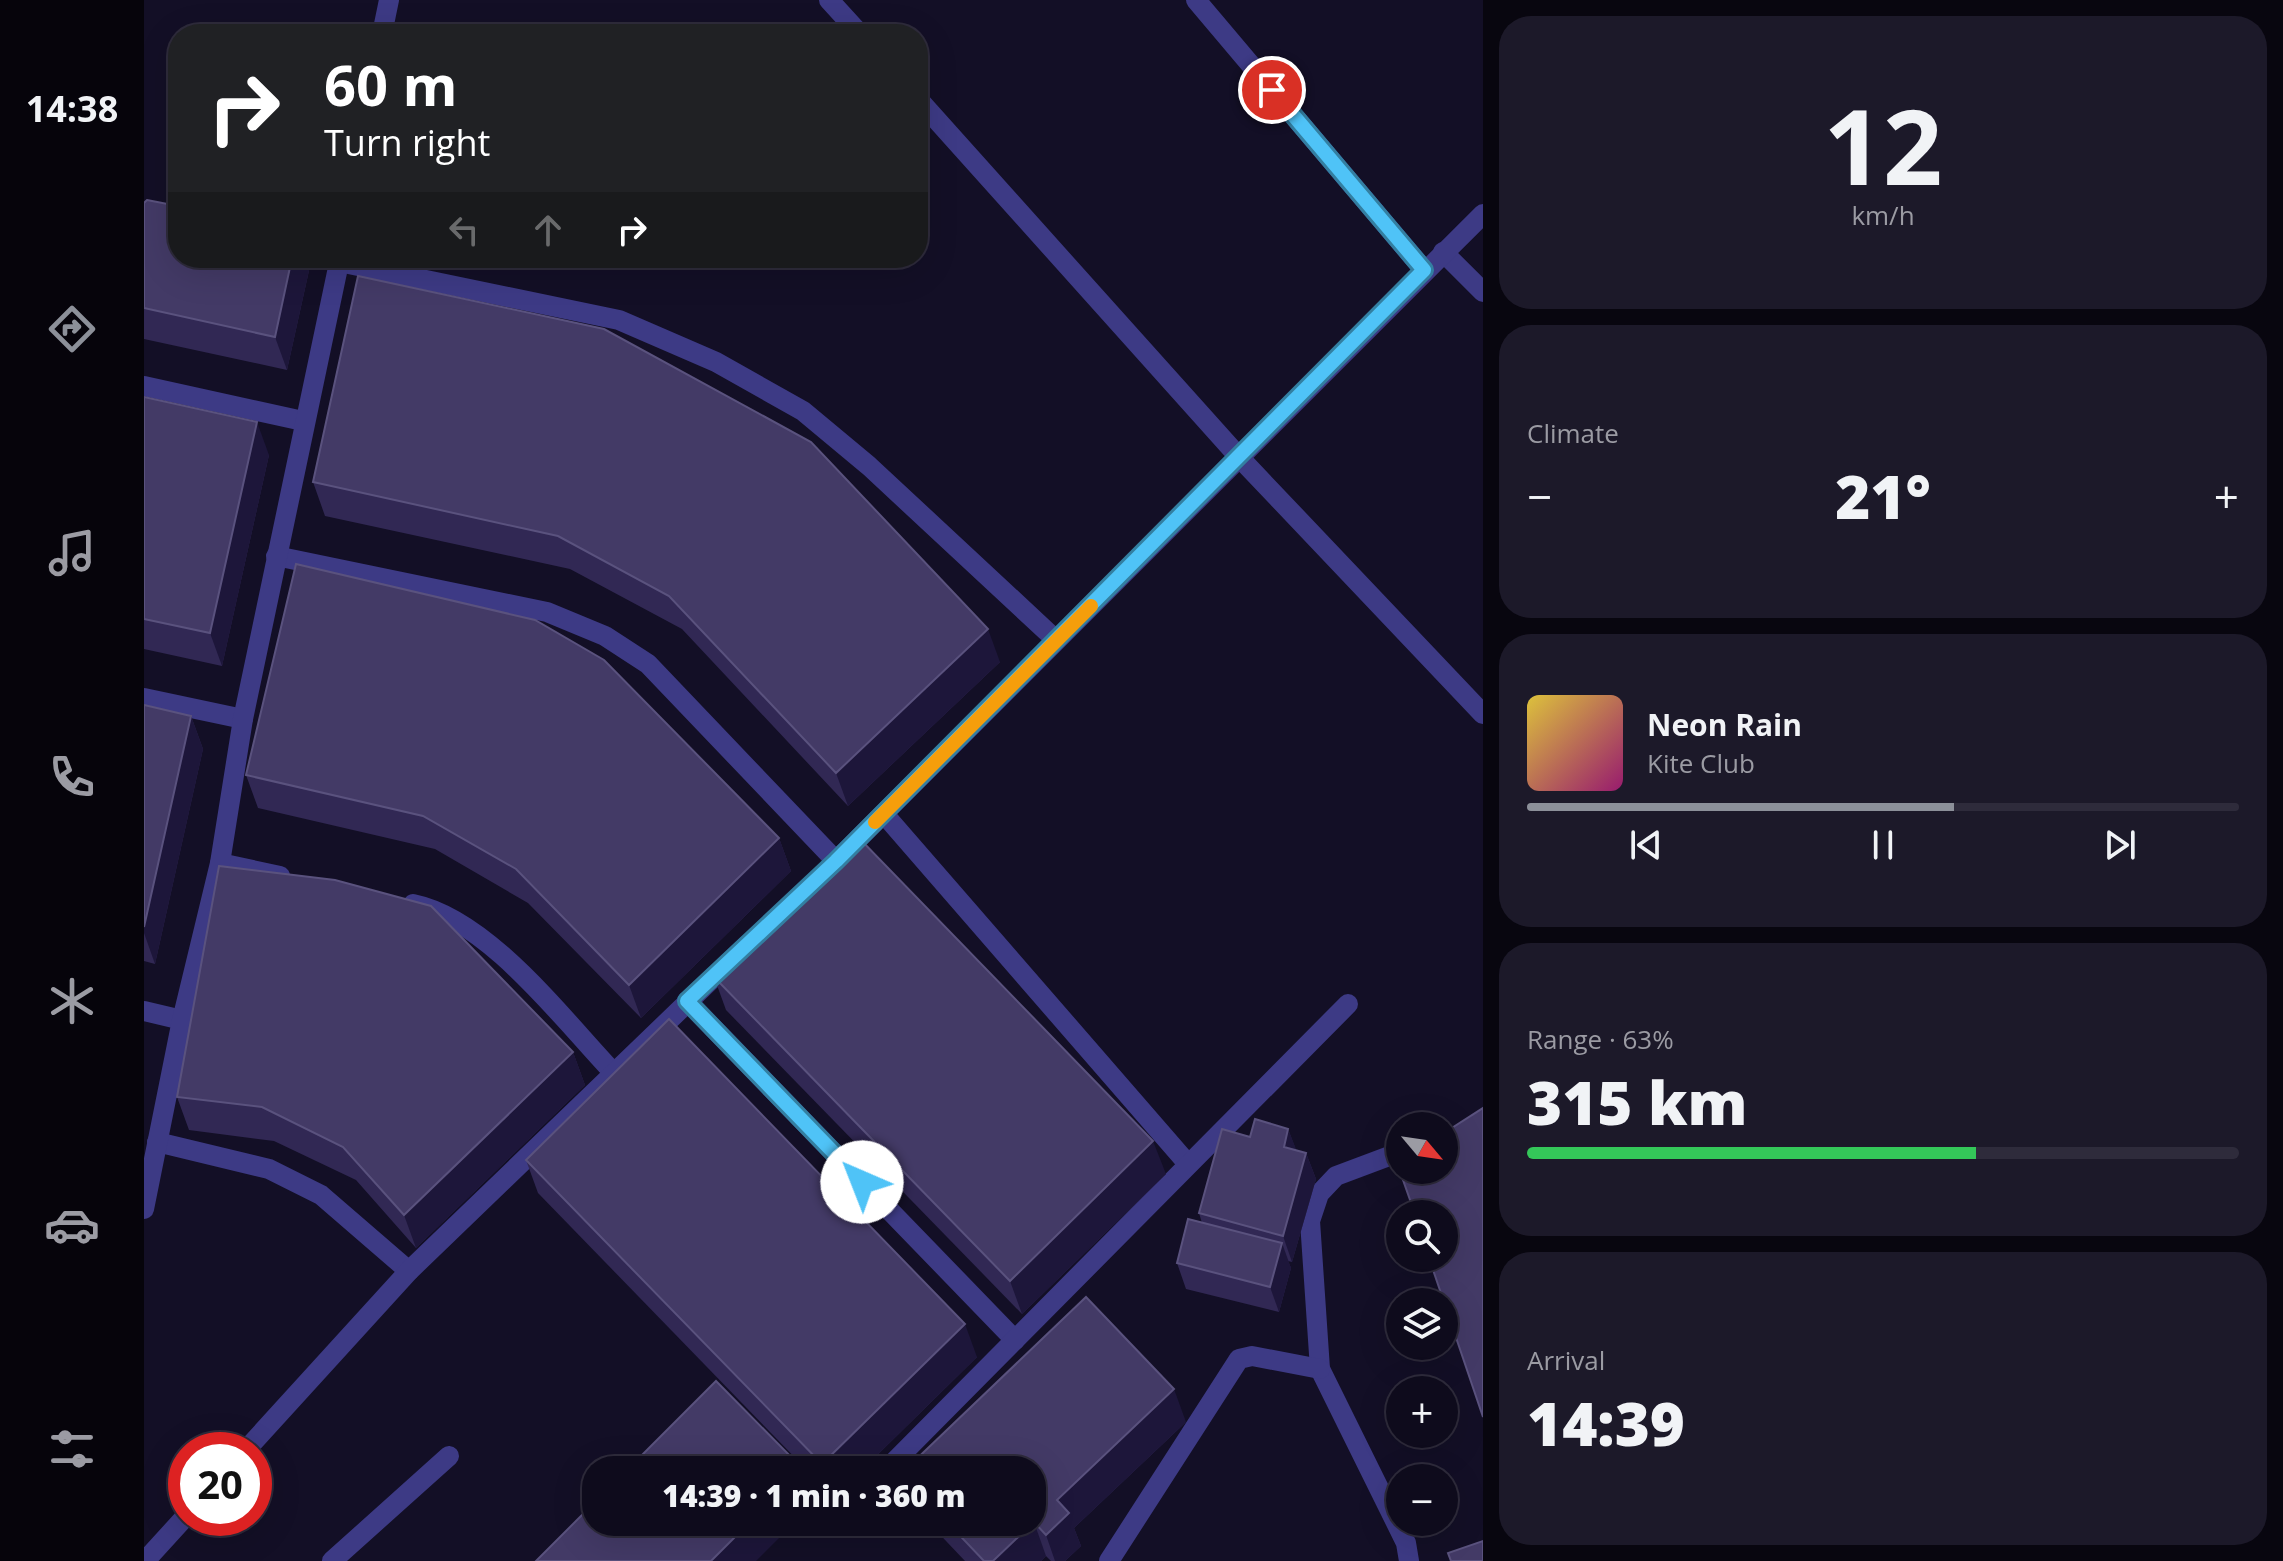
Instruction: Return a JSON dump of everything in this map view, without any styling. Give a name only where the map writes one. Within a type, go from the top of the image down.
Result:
[{"type":"lane","points":[[384,24],[389,0]]},
{"type":"lane","points":[[829,0],[851,24]]},
{"type":"lane","points":[[1196,0],[1424,270]]},
{"type":"lane","points":[[928,110],[1239,457],[1483,714]]},
{"type":"lane","points":[[276,556],[547,612],[605,636],[648,664],[831,866],[1483,214]]},
{"type":"lane","points":[[1443,252],[1483,292]]},
{"type":"lane","points":[[144,1209],[182,1020],[220,863],[243,719],[337,268]]},
{"type":"lane","points":[[376,268],[619,320],[716,362],[803,411],[869,466],[1056,640]]},
{"type":"lane","points":[[144,386],[303,421]]},
{"type":"lane","points":[[144,698],[243,719]]},
{"type":"lane","points":[[884,814],[1188,1164]]},
{"type":"lane","points":[[220,863],[294,879]]},
{"type":"lane","points":[[397,900],[427,907],[488,941],[612,1071]]},
{"type":"lane","points":[[262,1432],[409,1271],[612,1071],[767,926]]},
{"type":"lane","points":[[687,1001],[1015,1340]]},
{"type":"lane","points":[[900,1456],[1348,1004]]},
{"type":"lane","points":[[144,1011],[182,1020]]},
{"type":"lane","points":[[157,1142],[269,1169],[321,1195],[409,1271]]},
{"type":"lane","points":[[1386,1157],[1336,1176],[1319,1194],[1310,1221],[1320,1369],[1406,1543],[1409,1561]]},
{"type":"lane","points":[[1109,1561],[1239,1359],[1252,1356],[1320,1369]]},
{"type":"lane","points":[[332,1561],[449,1456]]},
{"type":"lane","points":[[145,1561],[168,1536]]},
{"type":"building","points":[[147,200],[168,204],[168,268],[290,268],[275,337],[144,308],[144,203]]},
{"type":"building","points":[[358,276],[604,329],[811,442],[988,629],[836,773],[669,596],[558,536],[313,482]]},
{"type":"building","points":[[144,397],[257,422],[210,633],[144,619]]},
{"type":"building","points":[[296,564],[535,620],[604,660],[779,838],[629,985],[516,869],[423,816],[246,775]]},
{"type":"building","points":[[144,705],[191,716],[144,927]]},
{"type":"building","points":[[857,836],[1153,1141],[1010,1281],[714,977]]},
{"type":"building","points":[[219,866],[335,880],[431,906],[573,1052],[404,1215],[343,1147],[262,1107],[177,1097]]},
{"type":"building","points":[[669,1019],[965,1324],[830,1456],[814,1456],[526,1160]]},
{"type":"building","points":[[1483,1108],[1483,1417],[1458,1343],[1458,1288],[1439,1288],[1434,1272],[1458,1272],[1458,1200],[1410,1200],[1404,1184],[1458,1184],[1458,1124]]},
{"type":"building","points":[[1255,1119],[1288,1129],[1284,1147],[1306,1153],[1283,1236],[1199,1213],[1222,1129],[1250,1137]]},
{"type":"building","points":[[1188,1219],[1282,1243],[1270,1287],[1177,1263]]},
{"type":"building","points":[[1086,1297],[1174,1389],[1057,1500],[1069,1513],[1046,1535],[1046,1456],[920,1456]]},
{"type":"building","points":[[716,1381],[790,1456],[641,1456]]},
{"type":"building","points":[[582,1515],[582,1536],[736,1536],[711,1561],[536,1561]]},
{"type":"building","points":[[960,1536],[1019,1536],[993,1561],[984,1561]]},
{"type":"building","points":[[1483,1541],[1483,1561],[1451,1561],[1448,1553]]},
{"type":"slow traffic","points":[[875,822],[1091,606]]},
{"type":"route","points":[[862,1182],[687,1001],[836,861],[1424,270],[1272,90]]}]
